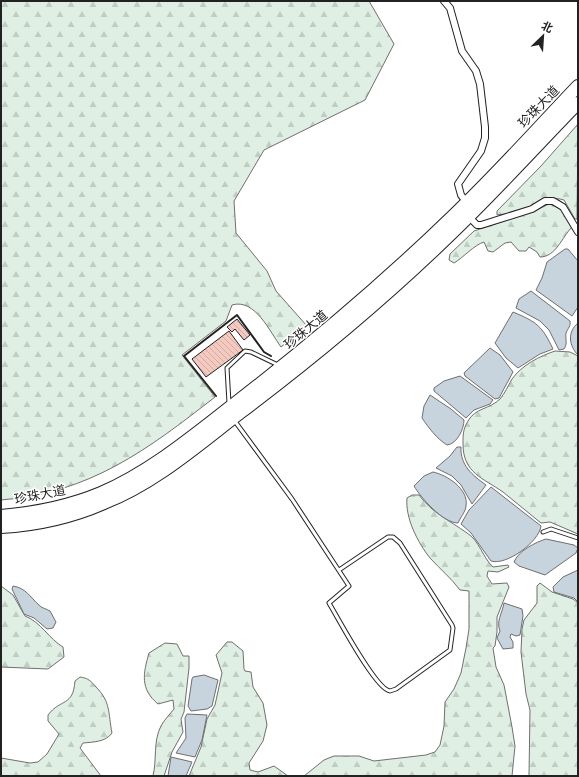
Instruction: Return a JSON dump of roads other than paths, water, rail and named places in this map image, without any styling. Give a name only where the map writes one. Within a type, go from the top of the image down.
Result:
[{"type":"highway","name":"珍珠大道","points":[[1,527],[32,524],[60,518],[105,503],[163,471],[395,271],[467,202],[578,86]]},
{"type":"highway","name":"珍珠大道","points":[[1,516],[57,507],[101,493],[157,462],[232,413],[342,333],[403,279],[468,217],[578,103]]},
{"type":"street","points":[[444,1],[450,8],[462,51],[476,71],[482,94],[485,138],[481,151],[458,184],[461,195],[467,202],[468,217],[477,225],[481,225],[532,209],[545,201],[553,201],[563,206],[578,232]]},
{"type":"lane","points":[[282,367],[251,352],[245,352],[227,368],[232,413],[292,499],[349,586],[329,603],[361,657],[384,689],[390,691],[396,689],[450,650],[453,628],[452,625],[400,543],[393,537],[388,537],[339,570]]},
{"type":"lane","points":[[543,532],[551,529],[578,538]]}]
